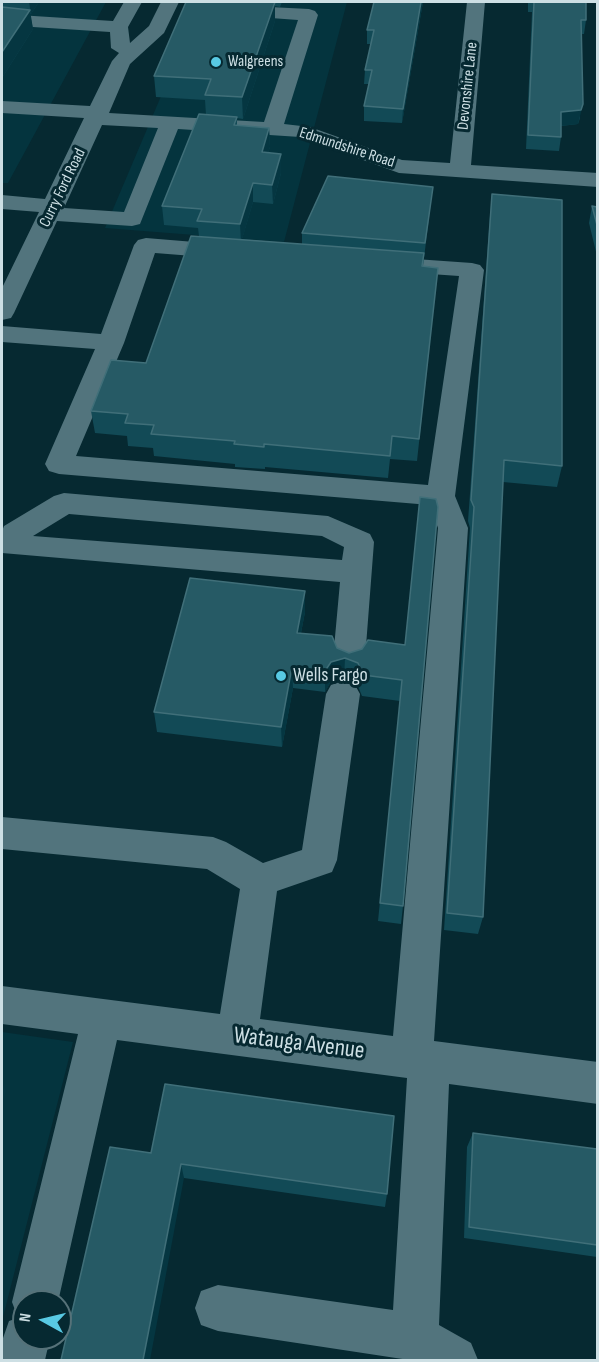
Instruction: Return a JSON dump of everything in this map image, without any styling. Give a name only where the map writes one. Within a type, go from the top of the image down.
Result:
[{"type":"street","points":[[2,19],[119,27],[132,2]]},
{"type":"street","name":"Devonshire Lane","points":[[460,171],[476,2]]},
{"type":"street","points":[[169,4],[189,8]]},
{"type":"street","name":"Curry Ford Road","points":[[2,313],[122,61],[157,30],[169,4]]},
{"type":"street","points":[[211,9],[311,8],[286,57],[275,120]]},
{"type":"street","name":"Curry Ford Road","points":[[119,27],[122,61]]},
{"type":"street","points":[[259,100],[275,120]]},
{"type":"street","points":[[2,127],[8,107]]},
{"type":"street","name":"Edmundshire Road","points":[[8,107],[171,122],[275,120],[399,166],[597,180]]},
{"type":"street","points":[[2,202],[132,219],[171,122]]},
{"type":"street","points":[[252,254],[146,245],[111,343],[59,464],[441,496]]},
{"type":"street","points":[[368,262],[472,270],[441,496],[453,528],[420,1060],[415,1337]]},
{"type":"street","points":[[2,334],[111,343]]},
{"type":"street","points":[[7,545],[64,503],[328,526],[359,542],[349,659]]},
{"type":"street","points":[[7,545],[357,572]]},
{"type":"street","points":[[260,881],[319,860],[343,694]]},
{"type":"street","points":[[2,832],[213,853],[260,881]]},
{"type":"street","points":[[237,1036],[260,881]]},
{"type":"street","name":"Watauga Avenue","points":[[2,1005],[597,1083]]},
{"type":"street","points":[[38,1290],[102,1018]]},
{"type":"street","points":[[218,1308],[415,1337],[454,1360]]},
{"type":"shaded area","points":[[2,2],[106,2],[8,183],[2,183]]},
{"type":"shaded area","points":[[201,2],[347,2],[284,242],[105,228]]},
{"type":"shaded area","points":[[2,1032],[73,1042],[2,1321]]},
{"type":"building","name":"Walgreens","points":[[186,2],[275,2],[242,97],[205,95],[211,79],[154,76]]},
{"type":"building","points":[[374,2],[421,2],[403,109],[364,106],[372,70],[365,70],[374,30],[367,30]]},
{"type":"building","points":[[534,2],[586,2],[586,20],[581,20],[583,104],[581,110],[561,112],[561,137],[528,135]]},
{"type":"building","points":[[2,7],[30,10],[2,52]]},
{"type":"building","points":[[199,114],[237,117],[234,125],[269,128],[262,152],[281,154],[272,185],[253,183],[240,224],[197,221],[202,209],[162,206]]},
{"type":"building","points":[[328,176],[433,187],[425,243],[302,233]]},
{"type":"building","points":[[492,194],[562,200],[562,466],[504,460],[483,917],[447,913],[474,507],[471,500]]},
{"type":"building","points":[[592,206],[597,207],[597,225]]},
{"type":"building","points":[[191,236],[424,253],[422,266],[438,268],[419,439],[392,436],[390,456],[264,444],[264,447],[234,444],[235,441],[151,434],[154,425],[125,423],[128,414],[91,411],[111,360],[146,363]]},
{"type":"building","points":[[420,497],[436,499],[438,507],[403,906],[380,903],[402,680],[363,675],[358,663],[345,658],[331,662],[325,671],[292,667],[281,727],[154,712],[190,578],[305,591],[297,633],[332,636],[337,648],[349,653],[362,649],[368,640],[405,645]]},
{"type":"building","points":[[165,1084],[394,1116],[387,1194],[181,1164],[143,1360],[61,1360],[63,1350],[72,1350],[72,1312],[110,1147],[151,1153]]},
{"type":"building","points":[[473,1133],[597,1149],[597,1245],[469,1227]]},
{"type":"place","name":"Walgreens","points":[[216,62]]},
{"type":"place","name":"Wells Fargo","points":[[281,676]]}]
